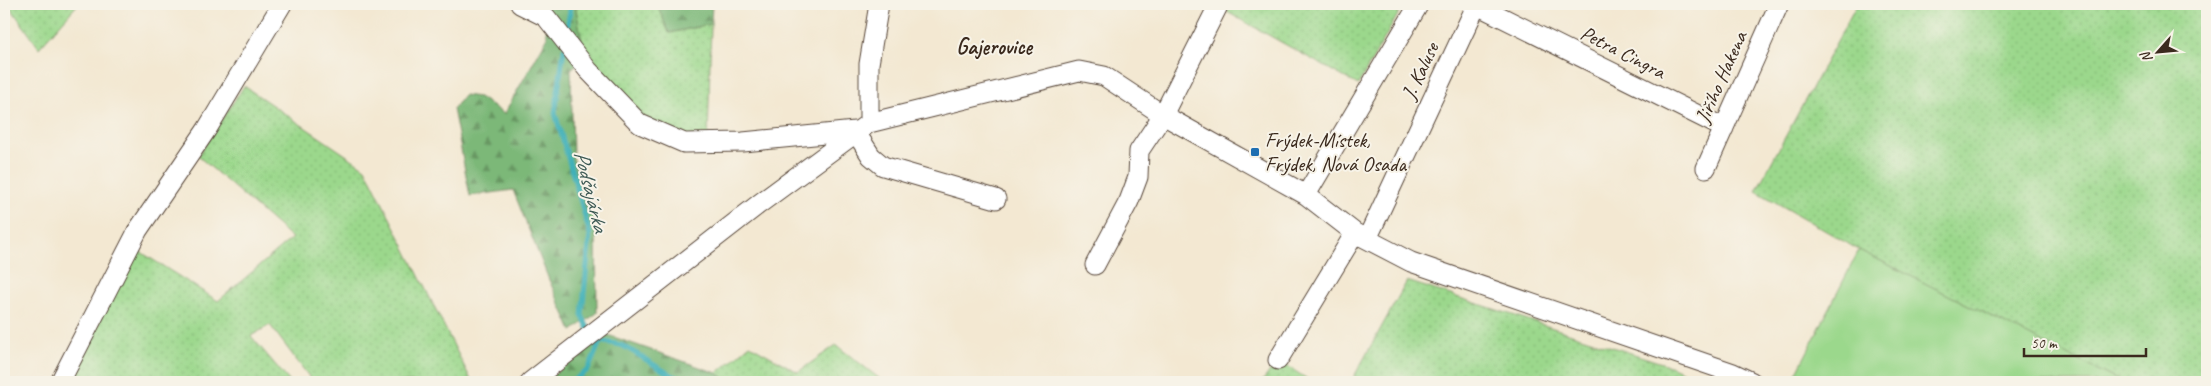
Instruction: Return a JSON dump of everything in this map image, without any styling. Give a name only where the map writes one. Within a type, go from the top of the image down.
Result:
[{"type":"street","points":[[60,382],[138,230],[207,129],[282,4]]},
{"type":"street","points":[[520,4],[545,10],[588,70],[640,124],[684,143],[743,142],[862,127],[1079,71],[1104,76],[1163,115],[1306,195],[1361,236],[1411,262],[1732,373],[1752,382]]},
{"type":"street","points":[[879,4],[869,64],[862,127],[871,156],[883,166],[996,200]]},
{"type":"street","points":[[1096,265],[1129,201],[1138,177],[1139,151],[1163,115],[1219,4]]},
{"type":"street","points":[[1306,195],[1419,4]]},
{"type":"street","name":"Petra Cingra","points":[[1476,4],[1724,128]]},
{"type":"street","name":"J. Kaluse","points":[[1278,360],[1361,236],[1476,4]]},
{"type":"street","name":"Jiřího Hakena","points":[[1706,168],[1779,4]]},
{"type":"street","points":[[530,382],[862,127]]},
{"type":"green space","points":[[8,4],[78,4],[39,48]]},
{"type":"green space","points":[[541,4],[575,4],[585,58],[571,69],[573,157],[579,182],[596,221],[597,313],[572,331],[549,280],[513,190],[470,196],[453,109],[464,95],[479,97],[504,114],[547,38],[546,15]]},
{"type":"green space","points":[[575,4],[657,4],[670,33],[711,24],[708,143],[649,126],[585,58]]},
{"type":"green space","points":[[657,4],[712,4],[711,24],[669,33]]},
{"type":"green space","points":[[1233,4],[1404,4],[1358,85],[1227,12]]},
{"type":"green space","points":[[1857,4],[2207,4],[2207,382],[2121,382],[1859,250],[1756,191]]},
{"type":"green space","points":[[244,86],[365,168],[472,382],[313,382],[270,325],[251,336],[290,382],[82,382],[72,375],[136,249],[218,301],[292,238],[198,156]]},
{"type":"green space","points":[[1859,250],[2121,382],[1792,382]]},
{"type":"green space","points":[[1407,281],[1665,364],[1707,382],[1351,382]]},
{"type":"green space","points":[[605,334],[717,373],[730,382],[544,382]]},
{"type":"green space","points":[[750,345],[798,372],[836,345],[884,382],[730,382],[717,373]]},
{"type":"green space","points":[[1278,360],[1312,382],[1262,382]]},
{"type":"waterway","name":"Podšajárka","points":[[566,35],[571,4]]},
{"type":"waterway","name":"Podšajárka","points":[[564,49],[555,113],[590,234],[582,315],[589,330]]},
{"type":"waterway","name":"Podšajárka","points":[[593,338],[623,346],[664,371],[690,382]]},
{"type":"waterway","points":[[571,382],[588,370],[600,342]]},
{"type":"place","name":"Frýdek-Místek, Frýdek, Nová Osada","points":[[1255,152]]},
{"type":"district","name":"Gajerovice","points":[[994,46]]}]
